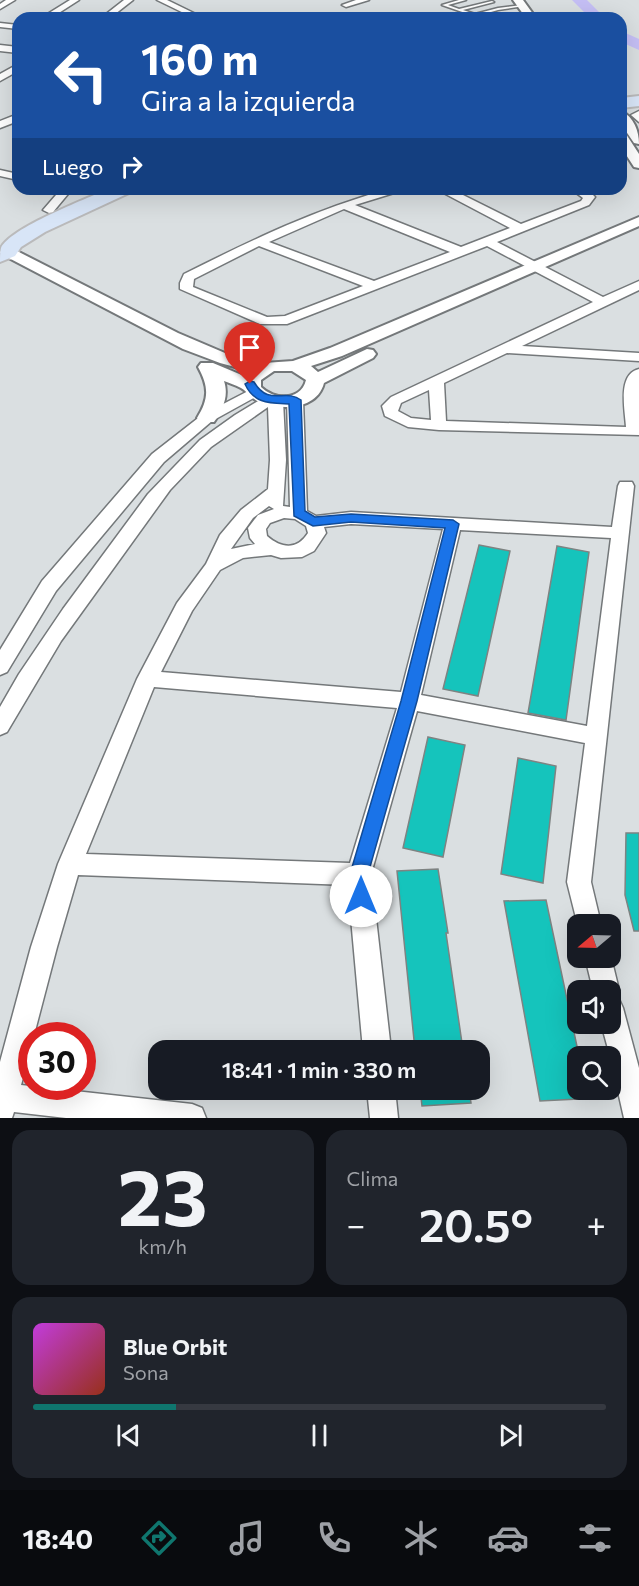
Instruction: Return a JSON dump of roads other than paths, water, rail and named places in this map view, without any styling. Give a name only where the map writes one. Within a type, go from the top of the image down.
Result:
[{"type":"main road","points":[[5,246],[49,210],[84,195]]},
{"type":"main road","points":[[5,246],[110,195]]},
{"type":"street","points":[[0,7],[11,0]]},
{"type":"street","points":[[55,12],[75,0]]},
{"type":"street","points":[[113,12],[129,0]]},
{"type":"street","points":[[161,0],[187,12]]},
{"type":"street","points":[[346,4],[363,0]]},
{"type":"street","points":[[168,12],[176,7]]},
{"type":"street","points":[[639,114],[636,115],[639,118]]},
{"type":"street","points":[[627,120],[639,164]]},
{"type":"street","points":[[49,210],[61,195]]},
{"type":"street","points":[[380,195],[344,205],[258,242],[189,277],[186,283],[187,289],[265,321],[275,322],[375,286],[585,203],[589,197],[586,195]]},
{"type":"street","points":[[454,195],[521,229]]},
{"type":"street","points":[[344,205],[460,251]]},
{"type":"street","points":[[5,246],[207,367],[262,395],[295,400],[311,392],[315,380],[549,268],[639,221]]},
{"type":"street","points":[[295,366],[639,235]]},
{"type":"street","points":[[493,239],[610,299]]},
{"type":"street","points":[[258,242],[375,286]]},
{"type":"street","points":[[5,246],[151,327],[216,357],[264,368],[295,366],[304,369],[315,380]]},
{"type":"street","points":[[638,287],[396,400],[390,406],[390,413],[408,422],[439,425],[634,432],[632,382],[639,373]]},
{"type":"street","points":[[550,328],[545,335],[546,343],[564,353]]},
{"type":"street","points":[[507,349],[639,357]]},
{"type":"street","points":[[207,367],[215,380],[218,392],[216,403],[207,418]]},
{"type":"street","points":[[264,368],[252,378],[262,395],[276,430],[276,492],[269,517],[257,532],[262,544],[269,549]]},
{"type":"street","points":[[436,381],[439,425]]},
{"type":"street","points":[[0,726],[28,673],[157,494],[196,452],[242,417],[262,395]]},
{"type":"street","points":[[0,667],[49,585],[158,458],[207,418],[262,395]]},
{"type":"street","points":[[214,566],[239,552],[269,549],[286,552],[304,548],[311,544],[317,533],[306,517],[296,447],[295,400]]},
{"type":"street","points":[[242,417],[264,418],[272,423],[276,430]]},
{"type":"street","points":[[277,447],[296,447]]},
{"type":"street","points":[[587,914],[579,882],[626,486]]},
{"type":"street","points":[[192,1118],[2,1105],[44,947],[70,864],[147,679],[184,608],[214,566],[226,539],[247,513],[276,492]]},
{"type":"street","points":[[235,526],[269,517],[306,517],[620,533]]},
{"type":"street","points":[[376,1040],[359,874],[409,701],[453,524]]},
{"type":"street","points":[[147,679],[409,701],[596,736]]},
{"type":"street","points":[[70,864],[359,874]]},
{"type":"street","points":[[617,1034],[638,1118]]},
{"type":"street","points":[[382,1100],[384,1118]]},
{"type":"lane","points":[[464,0],[444,5],[465,12]]},
{"type":"lane","points":[[459,10],[491,1],[500,12]]},
{"type":"lane","points":[[486,12],[514,3]]},
{"type":"waterway","points":[[579,0],[592,12]]},
{"type":"waterway","points":[[627,39],[639,45]]}]
